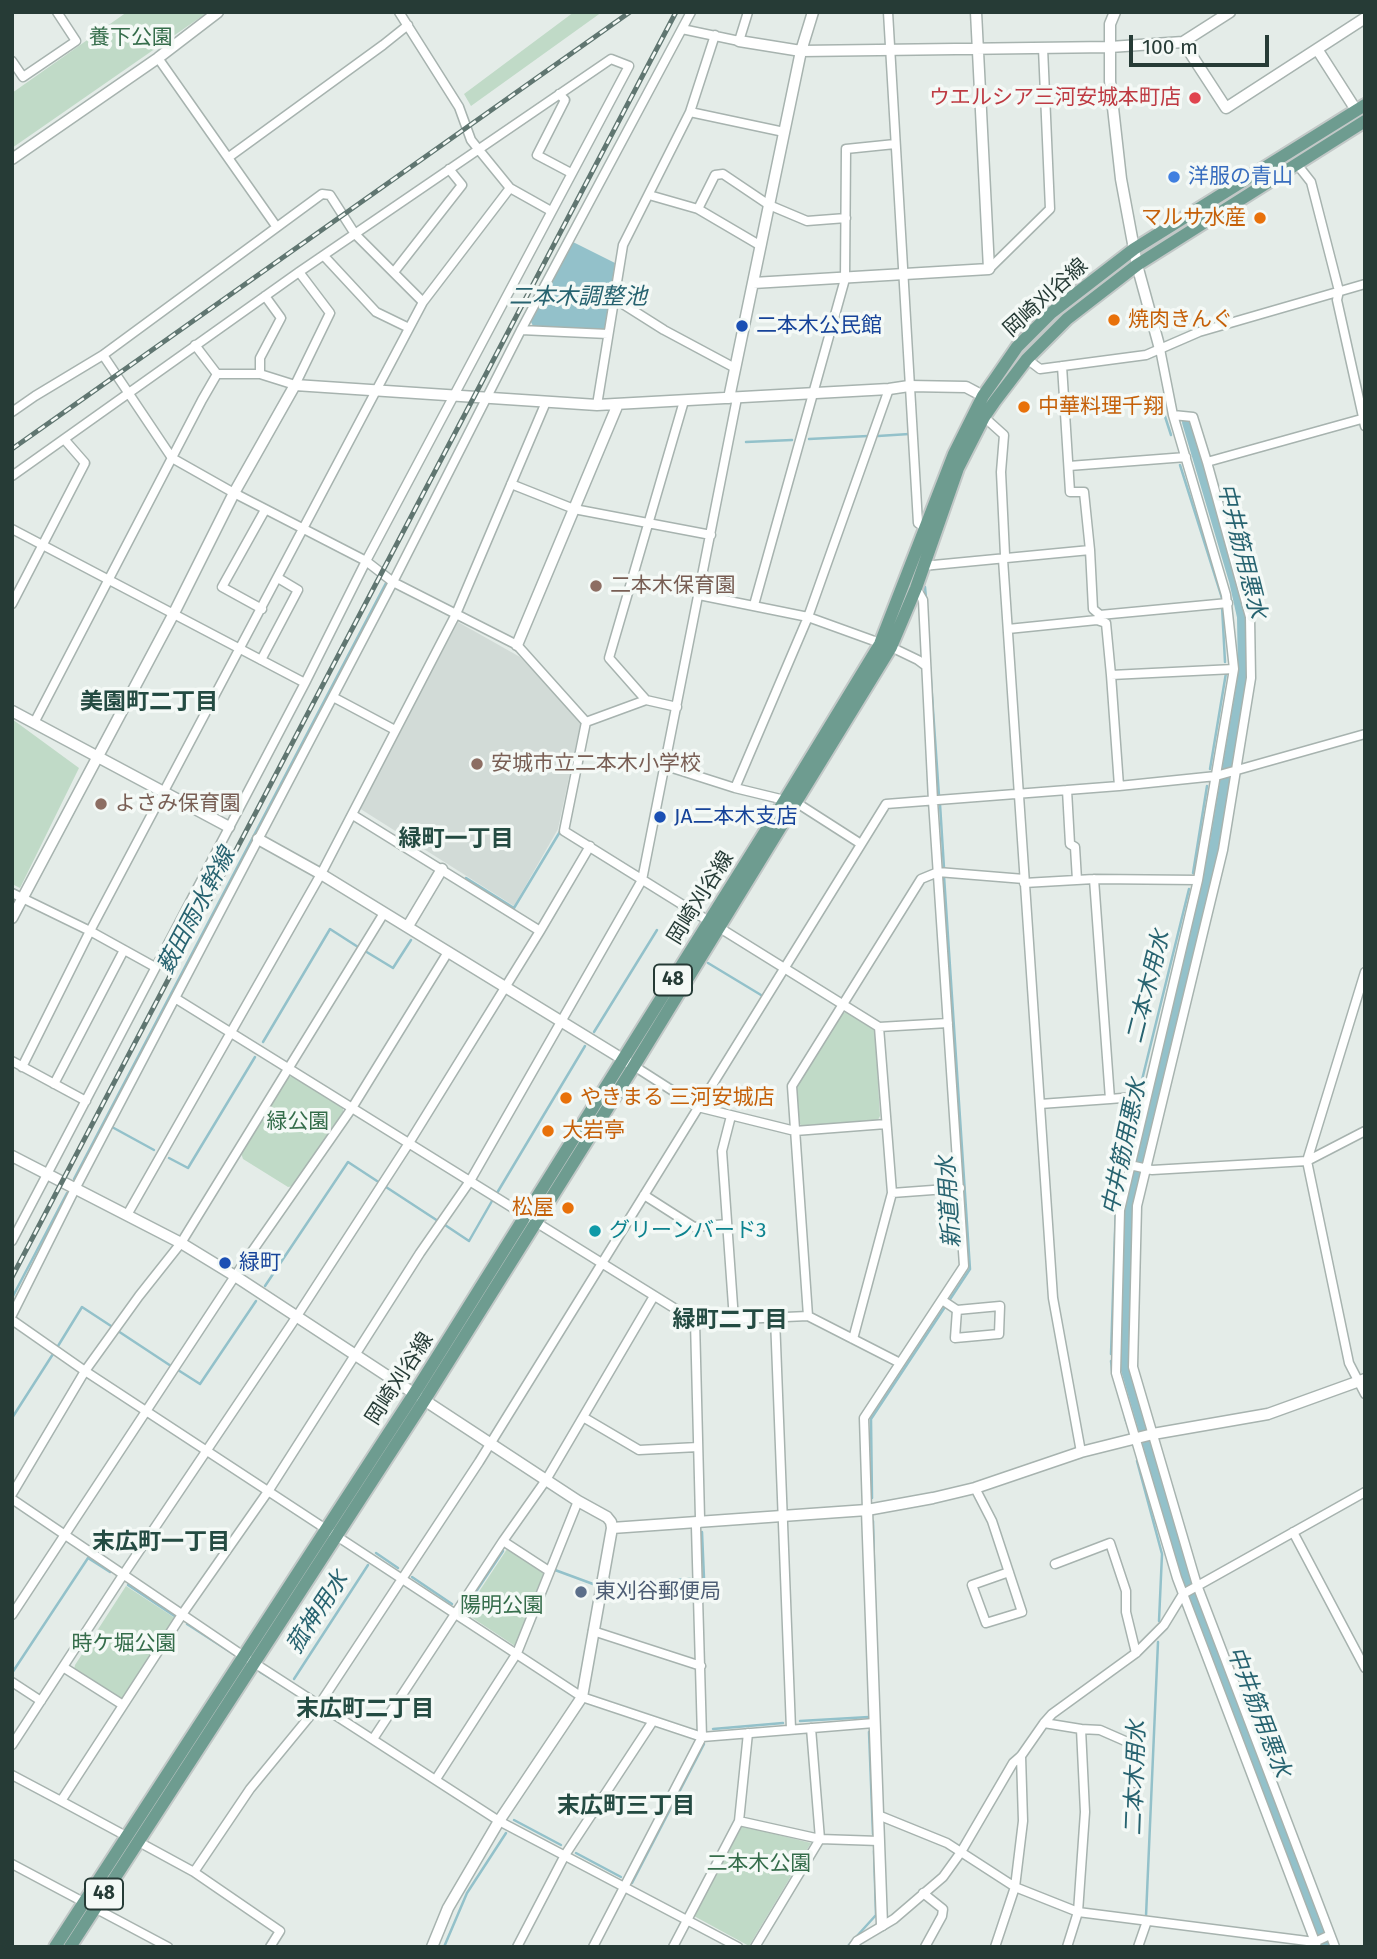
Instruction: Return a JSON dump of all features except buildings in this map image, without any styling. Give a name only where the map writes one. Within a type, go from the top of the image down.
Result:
[{"type":"main road","name":"岡崎刈谷線","points":[[886,645],[954,453],[983,396],[1017,347],[1051,313],[1133,249],[1361,108]]},
{"type":"main road","name":"岡崎刈谷線","points":[[54,1947],[83,1900],[132,1839],[250,1660],[531,1220],[791,802],[886,645],[916,588],[958,468],[984,416],[1027,359],[1068,319],[1137,265],[1365,121]]},
{"type":"main road","name":"岡崎刈谷線","points":[[70,1947],[96,1907],[132,1839]]},
{"type":"street","points":[[12,61],[23,77],[76,41],[57,12]]},
{"type":"street","points":[[12,159],[158,58],[218,12]]},
{"type":"street","points":[[399,12],[459,107],[471,139],[479,150],[510,188],[551,211]]},
{"type":"street","points":[[691,12],[521,330],[394,582],[75,1189],[12,1318],[85,1371],[582,1697],[702,1737],[874,1723]]},
{"type":"street","points":[[739,41],[748,12]]},
{"type":"street","points":[[61,1801],[183,1613],[269,1490],[354,1355],[470,1181],[642,880],[711,535],[733,398],[735,368],[801,51],[813,12]]},
{"type":"street","points":[[888,12],[918,523],[926,528]]},
{"type":"street","points":[[976,12],[989,269]]},
{"type":"street","points":[[1115,12],[1110,24],[1110,81],[1121,179],[1133,249],[1160,349],[1174,415],[1227,599],[1234,669],[1198,880],[1120,1210],[1116,1373],[1145,1436],[1197,1585],[1335,1947]]},
{"type":"street","points":[[682,29],[801,51],[1110,47],[1183,42],[1230,12]]},
{"type":"street","points":[[1183,42],[1226,108],[1365,18]]},
{"type":"street","points":[[229,157],[408,25]]},
{"type":"street","points":[[597,405],[623,246],[690,112],[715,35]]},
{"type":"street","points":[[753,283],[989,269],[1050,209],[1043,48]]},
{"type":"street","points":[[1317,49],[1361,108]]},
{"type":"street","points":[[158,58],[276,226]]},
{"type":"street","points":[[12,476],[299,272],[611,59],[629,66],[366,561],[306,682],[12,1241]]},
{"type":"street","points":[[559,94],[565,100],[537,155],[570,173]]},
{"type":"street","points":[[690,112],[784,132]]},
{"type":"street","points":[[754,605],[845,279],[846,149],[895,144]]},
{"type":"street","points":[[1207,462],[1364,421],[1337,300],[1339,291],[1311,182],[1296,163]]},
{"type":"street","points":[[394,272],[462,185],[449,169]]},
{"type":"street","points":[[698,209],[715,175],[723,174],[769,205],[807,221],[846,218]]},
{"type":"street","points":[[22,1067],[90,931],[423,302],[510,188]]},
{"type":"street","points":[[12,412],[103,355],[319,195],[326,194],[334,200],[355,234],[423,302]]},
{"type":"street","points":[[649,195],[698,209],[761,246]]},
{"type":"street","points":[[324,256],[376,312],[409,328]]},
{"type":"street","points":[[12,918],[173,615],[233,493],[295,385],[330,313],[299,272]]},
{"type":"street","points":[[1027,359],[1041,369],[1146,355],[1199,332],[1365,284]]},
{"type":"street","points":[[260,374],[260,358],[281,318],[265,296]]},
{"type":"street","points":[[615,299],[664,330],[735,368]]},
{"type":"street","points":[[521,330],[608,334]]},
{"type":"street","points":[[195,345],[217,374]]},
{"type":"street","points":[[103,355],[172,458],[265,510],[366,561],[394,582],[517,645],[586,722]]},
{"type":"street","points":[[1062,366],[1070,492],[1084,492],[1093,609],[1098,618],[1106,623],[1119,786]]},
{"type":"street","points":[[217,374],[260,374],[295,385],[597,405],[909,386],[966,387],[983,396]]},
{"type":"street","points":[[34,723],[217,374]]},
{"type":"street","points":[[735,788],[808,617],[889,389]]},
{"type":"street","points":[[646,701],[610,658],[684,401]]},
{"type":"street","points":[[127,1215],[353,815],[456,614],[546,402]]},
{"type":"street","points":[[517,645],[618,404]]},
{"type":"street","points":[[1174,415],[1193,417],[1207,462],[1250,617],[1251,678],[1223,850],[1137,1206],[1133,1367],[1145,1436],[1183,1594],[1316,1944]]},
{"type":"street","points":[[984,416],[1004,435],[1001,472],[1003,559],[1053,1298],[1081,1452]]},
{"type":"street","points":[[12,604],[85,463],[64,439]]},
{"type":"street","points":[[1069,466],[1186,457]]},
{"type":"street","points":[[511,484],[574,509],[711,535]]},
{"type":"street","points":[[262,609],[222,587],[265,510]]},
{"type":"street","points":[[12,529],[306,682]]},
{"type":"street","points":[[923,566],[1090,550]]},
{"type":"street","points":[[261,660],[298,590],[278,578]]},
{"type":"street","points":[[882,1925],[864,1418],[900,1363],[948,1304],[964,1266],[933,801],[923,600],[916,588]]},
{"type":"street","points":[[1008,629],[1227,599],[1244,591]]},
{"type":"street","points":[[699,595],[808,617],[886,645],[926,666]]},
{"type":"street","points":[[1111,675],[1234,669]]},
{"type":"street","points":[[332,697],[395,730]]},
{"type":"street","points":[[586,722],[646,701],[677,707]]},
{"type":"street","points":[[12,711],[229,827]]},
{"type":"street","points":[[586,722],[564,831],[879,1027],[948,1023]]},
{"type":"street","points":[[194,1872],[250,1789],[319,1704],[490,1443],[886,804],[1216,776],[1365,734]]},
{"type":"street","points":[[666,766],[791,802],[861,844]]},
{"type":"street","points":[[1067,790],[1070,844],[1075,846],[1077,880]]},
{"type":"street","points":[[353,815],[540,931]]},
{"type":"street","points":[[258,839],[408,926],[698,1107],[795,1131],[886,1124]]},
{"type":"street","points":[[12,1745],[409,1143],[590,846]]},
{"type":"street","points":[[408,926],[442,869]]},
{"type":"street","points":[[808,1316],[792,1086],[921,879],[938,872],[1024,881],[1198,880]]},
{"type":"street","points":[[1094,879],[1110,1098]]},
{"type":"street","points":[[12,893],[155,967]]},
{"type":"street","points":[[384,913],[181,1243],[85,1371],[12,1497],[65,1536],[250,1660],[499,1821],[738,1947]]},
{"type":"street","points":[[54,1084],[124,950]]},
{"type":"street","points":[[12,1615],[235,1276],[352,1108],[448,952]]},
{"type":"street","points":[[1365,972],[1307,1161],[1349,1363],[1361,1380],[1365,1394]]},
{"type":"street","points":[[175,998],[695,1321],[808,1316],[900,1363]]},
{"type":"street","points":[[853,1339],[892,1193],[879,1027]]},
{"type":"street","points":[[12,1061],[86,1101]]},
{"type":"street","points":[[1040,1104],[1146,1096]]},
{"type":"street","points":[[731,1116],[722,1151],[734,1320]]},
{"type":"street","points":[[1130,1165],[1152,1170],[1307,1161],[1365,1131]]},
{"type":"street","points":[[12,1156],[181,1243],[578,1501],[607,1517],[612,1528],[582,1697],[499,1821],[449,1908],[432,1947]]},
{"type":"street","points":[[892,1193],[960,1188]]},
{"type":"street","points":[[644,1195],[694,1227],[727,1224]]},
{"type":"street","points":[[373,1739],[546,1480],[654,1296]]},
{"type":"street","points":[[948,1304],[1000,1306],[999,1334],[956,1338],[948,1304]]},
{"type":"street","points":[[775,1318],[792,1729]]},
{"type":"street","points":[[593,1947],[702,1737],[695,1321]]},
{"type":"street","points":[[612,1528],[867,1510],[975,1488],[1081,1452],[1145,1436],[1268,1414],[1361,1380]]},
{"type":"street","points":[[583,1417],[639,1450],[698,1447]]},
{"type":"street","points":[[975,1488],[992,1521],[1023,1612],[986,1623],[972,1585],[1009,1572]]},
{"type":"street","points":[[853,1947],[857,1941],[894,1919],[943,1877],[961,1852],[1013,1762],[1021,1756],[1044,1723],[1052,1714],[1136,1653],[1164,1625],[1183,1594],[1365,1492]]},
{"type":"street","points":[[436,1779],[517,1653],[578,1501]]},
{"type":"street","points":[[1293,1532],[1365,1668]]},
{"type":"street","points":[[503,1541],[549,1571]]},
{"type":"street","points":[[1055,1564],[1110,1543],[1126,1591],[1126,1612],[1136,1653]]},
{"type":"street","points":[[593,1630],[701,1666]]},
{"type":"street","points":[[63,1667],[123,1705]]},
{"type":"street","points":[[12,1682],[41,1701]]},
{"type":"street","points":[[517,1947],[565,1855],[653,1721]]},
{"type":"street","points":[[1044,1723],[1100,1730],[1132,1744],[1136,1783]]},
{"type":"street","points":[[755,1947],[820,1839],[811,1728]]},
{"type":"street","points":[[1067,1947],[1078,1912],[1085,1812],[1080,1729]]},
{"type":"street","points":[[673,1947],[739,1821],[748,1733]]},
{"type":"street","points":[[995,1947],[1015,1887],[1023,1821],[1021,1756]]},
{"type":"street","points":[[12,1775],[194,1872],[280,1931],[270,1947]]},
{"type":"street","points":[[878,1815],[947,1843],[1015,1887],[1078,1912],[1316,1944],[1330,1935]]},
{"type":"street","points":[[739,1821],[820,1839],[855,1843],[879,1841]]},
{"type":"street","points":[[12,1864],[168,1947]]},
{"type":"street","points":[[923,1893],[943,1909],[925,1947]]},
{"type":"street","points":[[1138,1947],[1147,1921]]},
{"type":"shaded area","name":"安城市立二本木小学校","points":[[458,622],[520,657],[581,721],[558,829],[514,906],[359,808]]},
{"type":"green space","name":"養下公園","points":[[127,12],[208,12],[12,148],[12,93]]},
{"type":"green space","points":[[574,12],[602,12],[471,106],[464,94]]},
{"type":"green space","points":[[12,719],[79,768],[20,888],[12,884]]},
{"type":"green space","points":[[846,1012],[873,1028],[875,1032],[880,1116],[878,1120],[802,1126],[799,1123],[796,1087],[841,1014]]},
{"type":"green space","name":"緑公園","points":[[293,1076],[343,1108],[343,1112],[293,1186],[288,1187],[243,1159],[241,1153],[288,1077]]},
{"type":"green space","name":"陽明公園","points":[[507,1549],[544,1572],[515,1646],[465,1613]]},
{"type":"green space","name":"時ケ堀公園","points":[[126,1586],[175,1618],[124,1699],[119,1700],[74,1670]]},
{"type":"green space","name":"二本木公園","points":[[742,1826],[811,1843],[749,1946],[694,1916]]},
{"type":"water","name":"二本木調整池","points":[[573,242],[615,263],[605,328],[533,326],[531,322]]},
{"type":"waterway","name":"二本木用水","points":[[1160,401],[1171,435]]},
{"type":"waterway","name":"中井筋用悪水","points":[[1187,422],[1242,617],[1243,675],[1213,852],[1128,1206],[1124,1363],[1188,1583],[1327,1947]]},
{"type":"waterway","points":[[878,436],[909,434]]},
{"type":"waterway","points":[[809,439],[868,436]]},
{"type":"waterway","points":[[746,442],[792,440]]},
{"type":"waterway","name":"二本木用水","points":[[1180,465],[1222,598]]},
{"type":"waterway","name":"薮田雨水幹線","points":[[74,1179],[386,583]]},
{"type":"waterway","name":"新道用水","points":[[925,587],[926,598]]},
{"type":"waterway","name":"二本木用水","points":[[1222,606],[1225,662]]},
{"type":"waterway","name":"新道用水","points":[[930,667],[939,796]]},
{"type":"waterway","name":"二本木用水","points":[[1210,769],[1226,673]]},
{"type":"waterway","name":"二本木用水","points":[[1193,873],[1207,786]]},
{"type":"waterway","name":"新道用水","points":[[940,804],[944,868]]},
{"type":"waterway","points":[[466,878],[514,908],[561,830]]},
{"type":"waterway","name":"新道用水","points":[[872,1498],[871,1419],[970,1269],[944,876]]},
{"type":"waterway","name":"二本木用水","points":[[1139,1092],[1189,889]]},
{"type":"waterway","points":[[263,1042],[330,929],[358,947]]},
{"type":"waterway","points":[[594,1032],[657,930]]},
{"type":"waterway","points":[[365,951],[393,968],[411,940]]},
{"type":"waterway","points":[[708,963],[761,995]]},
{"type":"waterway","points":[[497,1193],[585,1046]]},
{"type":"waterway","points":[[169,1158],[188,1168],[255,1057]]},
{"type":"waterway","name":"二本木用水","points":[[1111,1354],[1116,1203],[1137,1101]]},
{"type":"waterway","points":[[112,1127],[154,1150]]},
{"type":"waterway","points":[[265,1286],[348,1162],[377,1181]]},
{"type":"waterway","points":[[386,1187],[438,1221]]},
{"type":"waterway","name":"薮田雨水幹線","points":[[12,1298],[67,1193]]},
{"type":"waterway","points":[[445,1225],[469,1241],[492,1201]]},
{"type":"waterway","points":[[178,1370],[200,1384],[256,1301]]},
{"type":"waterway","points":[[58,1346],[82,1307],[111,1326]]},
{"type":"waterway","points":[[118,1331],[171,1366]]},
{"type":"waterway","points":[[12,1418],[53,1354]]},
{"type":"waterway","name":"二本木用水","points":[[1111,1361],[1112,1371]]},
{"type":"waterway","name":"二本木用水","points":[[1125,1418],[1128,1426]]},
{"type":"waterway","name":"二本木用水","points":[[1137,1461],[1162,1554],[1159,1621]]},
{"type":"waterway","name":"新道用水","points":[[873,1521],[875,1605]]},
{"type":"waterway","name":"菰神用水","points":[[702,1532],[704,1578]]},
{"type":"waterway","name":"菰神用水","points":[[463,1611],[503,1551]]},
{"type":"waterway","name":"菰神用水","points":[[376,1553],[398,1568]]},
{"type":"waterway","name":"菰神用水","points":[[12,1673],[88,1558],[110,1572]]},
{"type":"waterway","name":"菰神用水","points":[[294,1679],[368,1565]]},
{"type":"waterway","name":"菰神用水","points":[[555,1570],[593,1584]]},
{"type":"waterway","name":"菰神用水","points":[[412,1577],[452,1604]]},
{"type":"waterway","name":"菰神用水","points":[[610,1584],[690,1579]]},
{"type":"waterway","name":"菰神用水","points":[[128,1585],[176,1617]]},
{"type":"waterway","name":"菰神用水","points":[[187,1624],[235,1655]]},
{"type":"waterway","name":"二本木用水","points":[[1146,1916],[1158,1642]]},
{"type":"waterway","name":"菰神用水","points":[[260,1672],[288,1689]]},
{"type":"waterway","points":[[800,1721],[869,1717]]},
{"type":"waterway","points":[[713,1729],[783,1723]]},
{"type":"waterway","name":"新道用水","points":[[869,1732],[873,1834]]},
{"type":"waterway","points":[[632,1883],[704,1744]]},
{"type":"waterway","points":[[514,1820],[561,1845]]},
{"type":"waterway","points":[[444,1947],[467,1893],[506,1833]]},
{"type":"waterway","name":"新道用水","points":[[847,1947],[876,1915],[874,1851]]},
{"type":"waterway","points":[[576,1853],[621,1877]]},
{"type":"railway","points":[[12,449],[630,12]]},
{"type":"railway","points":[[12,1277],[676,12]]},
{"type":"place","name":"ウエルシア三河安城本町店","points":[[1195,98]]},
{"type":"place","name":"洋服の青山","points":[[1174,177]]},
{"type":"place","name":"マルサ水産","points":[[1260,218]]},
{"type":"place","name":"焼肉きんぐ","points":[[1114,320]]},
{"type":"place","name":"二本木公民館","points":[[742,326]]},
{"type":"place","name":"中華料理千翔","points":[[1024,407]]},
{"type":"place","name":"二本木保育園","points":[[596,586]]},
{"type":"place","name":"安城市立二本木小学校","points":[[477,764]]},
{"type":"place","name":"よさみ保育園","points":[[101,804]]},
{"type":"place","name":"JA二本木支店","points":[[660,817]]},
{"type":"place","name":"やきまる 三河安城店","points":[[566,1098]]},
{"type":"place","name":"大岩亭","points":[[548,1131]]},
{"type":"place","name":"松屋","points":[[568,1208]]},
{"type":"place","name":"グリーンバード3","points":[[595,1231]]},
{"type":"place","name":"緑町","points":[[225,1263]]},
{"type":"place","name":"東刈谷郵便局","points":[[581,1592]]},
{"type":"district","name":"美園町二丁目","points":[[149,703]]},
{"type":"district","name":"緑町一丁目","points":[[456,840]]},
{"type":"district","name":"緑町二丁目","points":[[730,1321]]},
{"type":"district","name":"末広町一丁目","points":[[161,1543]]},
{"type":"district","name":"末広町二丁目","points":[[365,1710]]},
{"type":"district","name":"末広町三丁目","points":[[626,1807]]}]
